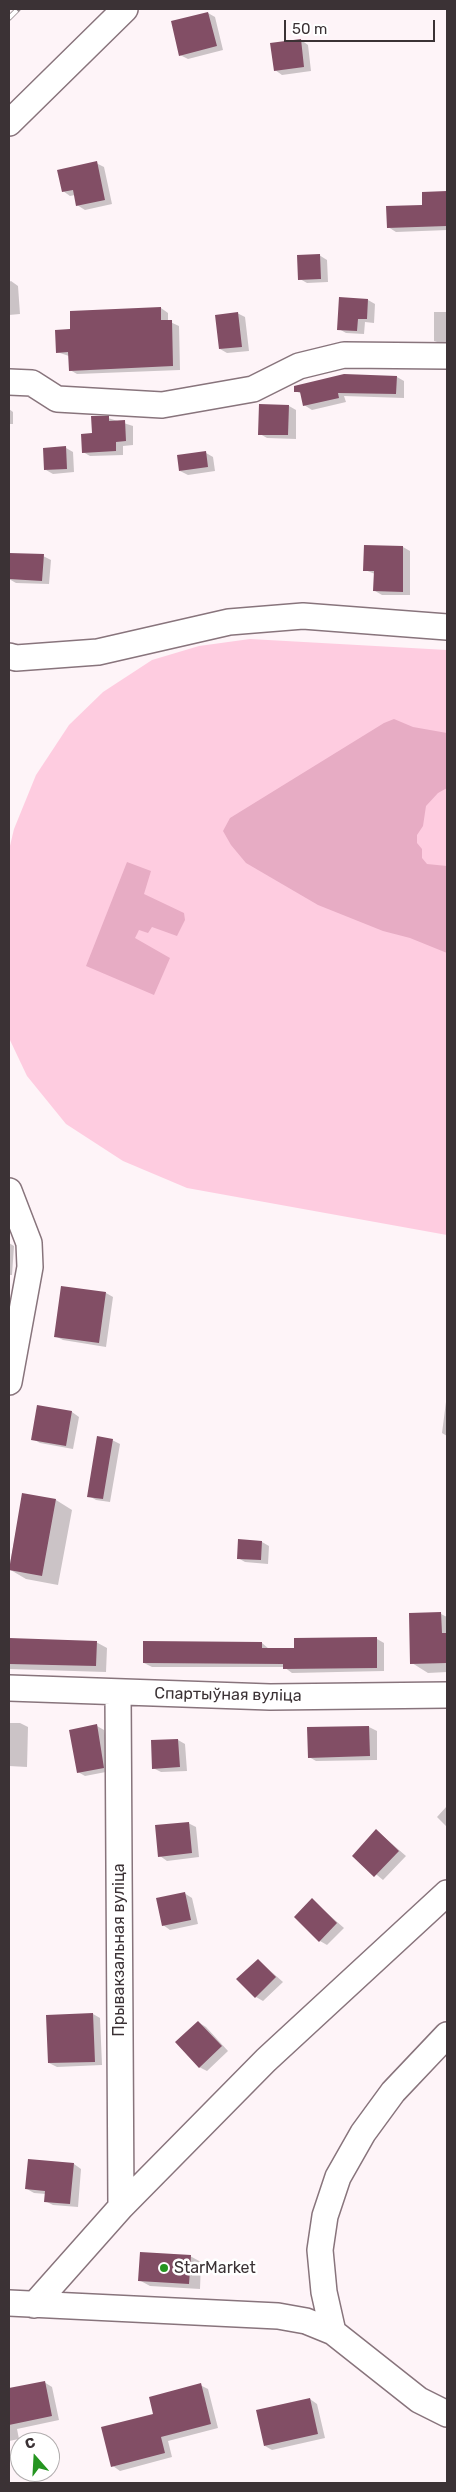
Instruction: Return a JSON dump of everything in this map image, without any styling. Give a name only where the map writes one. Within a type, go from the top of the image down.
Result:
[{"type":"street","points":[[9,123],[125,9]]},
{"type":"street","points":[[9,382],[32,383],[57,399],[162,405],[253,389],[299,366],[344,355],[447,356]]},
{"type":"street","points":[[9,656],[16,658],[98,652],[229,622],[303,616],[447,627]]},
{"type":"street","points":[[9,1192],[29,1242],[30,1267],[9,1382]]},
{"type":"street","name":"Спартыўная вуліца","points":[[9,1688],[270,1697],[447,1695]]},
{"type":"street","name":"Прывакзальная вуліца","points":[[118,1693],[121,2207]]},
{"type":"street","points":[[34,2305],[121,2207],[266,2060],[447,1893]]},
{"type":"street","points":[[333,2332],[324,2292],[320,2250],[325,2216],[338,2177],[363,2133],[393,2092],[447,2035]]},
{"type":"street","points":[[9,2303],[278,2316],[306,2321],[333,2332],[419,2400],[447,2414]]},
{"type":"shaded area","points":[[250,639],[447,650],[447,1235],[187,1188],[123,1161],[66,1124],[27,1076],[9,1038],[9,850],[14,829],[36,775],[69,725],[103,692],[152,660],[199,646]]},
{"type":"shaded area","points":[[394,719],[413,727],[447,733],[447,788],[438,793],[426,806],[423,826],[417,835],[417,843],[422,849],[422,858],[427,864],[447,866],[447,953],[410,938],[383,931],[318,905],[246,863],[231,845],[223,831],[230,818],[384,723]]},
{"type":"shaded area","points":[[127,862],[151,871],[144,894],[184,913],[185,920],[177,936],[152,927],[148,933],[139,930],[135,938],[170,958],[154,995],[86,966]]},
{"type":"building","points":[[208,12],[217,46],[179,56],[171,21]]},
{"type":"building","points":[[301,39],[304,67],[274,71],[270,43]]},
{"type":"building","points":[[97,161],[105,200],[76,206],[73,190],[62,192],[57,170]]},
{"type":"building","points":[[447,191],[447,226],[387,228],[386,206],[422,205],[422,192]]},
{"type":"building","points":[[320,254],[321,279],[298,280],[297,255]]},
{"type":"building","points":[[339,297],[368,299],[367,319],[358,319],[357,331],[337,330]]},
{"type":"building","points":[[161,307],[161,320],[172,320],[173,366],[69,371],[68,352],[56,353],[55,330],[70,329],[70,311]]},
{"type":"building","points":[[238,312],[242,347],[219,349],[215,315]]},
{"type":"building","points":[[344,374],[397,376],[396,394],[338,393],[339,398],[303,406],[300,392],[294,392],[294,386]]},
{"type":"building","points":[[259,404],[289,405],[288,435],[258,435]]},
{"type":"building","points":[[91,416],[109,416],[109,421],[125,420],[126,441],[116,442],[116,451],[82,453],[81,434],[92,433]]},
{"type":"building","points":[[66,446],[67,469],[44,470],[43,448]]},
{"type":"building","points":[[206,451],[208,467],[179,471],[177,455]]},
{"type":"building","points":[[364,545],[403,546],[403,592],[373,591],[374,571],[363,571]]},
{"type":"building","points":[[9,553],[44,554],[42,581],[9,579]]},
{"type":"building","points":[[61,1286],[106,1292],[99,1343],[54,1337]]},
{"type":"building","points":[[37,1405],[72,1411],[66,1446],[31,1440]]},
{"type":"building","points":[[97,1436],[113,1439],[103,1499],[87,1497]]},
{"type":"building","points":[[22,1493],[56,1499],[42,1576],[9,1570]]},
{"type":"building","points":[[238,1539],[262,1541],[261,1560],[237,1559]]},
{"type":"building","points":[[441,1612],[442,1633],[447,1633],[447,1663],[410,1664],[409,1613]]},
{"type":"building","points":[[377,1637],[377,1668],[283,1669],[283,1664],[143,1663],[143,1641],[262,1642],[262,1648],[294,1648],[294,1638]]},
{"type":"building","points":[[9,1638],[97,1641],[96,1666],[9,1664]]},
{"type":"building","points":[[97,1724],[104,1768],[77,1773],[69,1730]]},
{"type":"building","points":[[369,1726],[370,1756],[308,1758],[307,1727]]},
{"type":"building","points":[[178,1739],[180,1767],[152,1769],[151,1740]]},
{"type":"building","points":[[189,1822],[192,1853],[158,1857],[155,1825]]},
{"type":"building","points":[[376,1829],[399,1851],[374,1877],[352,1856]]},
{"type":"building","points":[[185,1892],[191,1920],[162,1926],[156,1898]]},
{"type":"building","points":[[312,1898],[337,1923],[319,1942],[294,1917]]},
{"type":"building","points":[[258,1959],[276,1977],[255,1998],[236,1979]]},
{"type":"building","points":[[93,2013],[95,2062],[48,2063],[46,2015]]},
{"type":"building","points":[[198,2021],[222,2046],[199,2068],[175,2042]]},
{"type":"building","points":[[28,2159],[74,2163],[70,2204],[44,2202],[45,2191],[25,2189]]},
{"type":"building","name":"StarMarket","points":[[140,2252],[191,2255],[189,2284],[138,2281]]},
{"type":"building","points":[[45,2381],[52,2416],[9,2425],[9,2388]]},
{"type":"building","points":[[201,2383],[211,2424],[161,2437],[165,2453],[111,2467],[101,2427],[153,2414],[149,2397]]},
{"type":"building","points":[[310,2398],[318,2434],[264,2446],[256,2410]]},
{"type":"railway","points":[[9,18],[18,9]]},
{"type":"place","name":"StarMarket","points":[[164,2268]]}]
